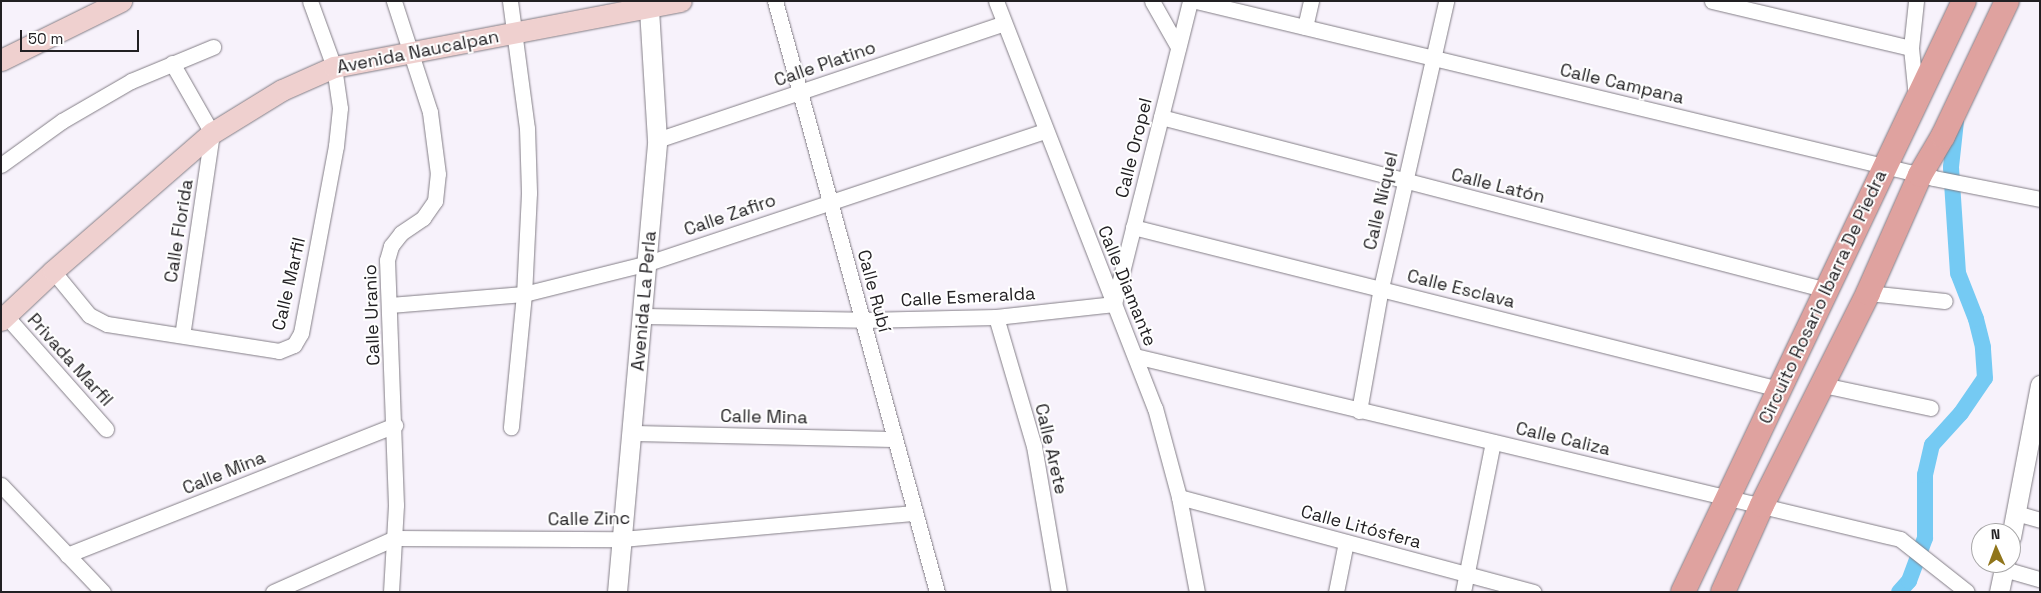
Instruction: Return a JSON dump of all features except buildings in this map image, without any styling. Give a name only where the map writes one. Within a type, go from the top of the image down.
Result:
[{"type":"main road","points":[[1,60],[121,1]]},
{"type":"main road","name":"Avenida Naucalpan","points":[[3,318],[53,271],[212,133],[282,90],[334,67],[412,51],[515,34],[625,7],[649,10],[681,1]]},
{"type":"main road","name":"Circuito Rosario Ibarra De Piedra","points":[[1683,592],[1964,1]]},
{"type":"main road","points":[[1723,592],[1762,505],[1927,176],[1943,136],[2007,1]]},
{"type":"street","name":"Calle Marfil","points":[[53,271],[89,314],[107,324],[279,351],[294,345],[301,333],[336,146],[340,108],[334,67],[310,1]]},
{"type":"street","name":"Calle Uranio","points":[[391,592],[395,538],[395,426],[387,260],[391,246],[401,234],[423,218],[434,201],[438,174],[430,112],[412,51],[394,1]]},
{"type":"street","points":[[510,1],[526,128],[529,193],[524,294],[511,427]]},
{"type":"street","name":"Calle Rubí","points":[[774,1],[938,592]]},
{"type":"street","name":"Calle Diamante","points":[[996,1],[1155,408],[1179,497],[1197,592]]},
{"type":"street","points":[[1152,1],[1178,47]]},
{"type":"street","name":"Calle Oropel","points":[[1114,304],[1190,1]]},
{"type":"street","name":"Calle Campana","points":[[1196,1],[1927,176],[2040,199]]},
{"type":"street","points":[[1305,27],[1311,1]]},
{"type":"street","name":"Calle Níquel","points":[[1359,411],[1380,288],[1446,1]]},
{"type":"street","points":[[1712,1],[1911,48]]},
{"type":"street","points":[[1916,1],[1911,48],[1916,101]]},
{"type":"street","name":"Avenida La Perla","points":[[617,592],[644,316],[657,140],[649,10]]},
{"type":"street","name":"Calle Platino","points":[[657,140],[1004,23]]},
{"type":"street","points":[[1,165],[62,121],[131,81],[213,47]]},
{"type":"street","points":[[172,63],[212,133]]},
{"type":"street","name":"Calle Latón","points":[[1161,116],[1405,182],[1827,290]]},
{"type":"street","name":"Calle Zafiro","points":[[390,305],[524,294],[648,263],[1045,130]]},
{"type":"street","name":"Calle Florida","points":[[182,335],[212,133]]},
{"type":"street","name":"Calle Esclava","points":[[1133,227],[1779,389]]},
{"type":"street","points":[[1868,293],[1945,301]]},
{"type":"street","name":"Calle Esmeralda","points":[[644,316],[863,320],[996,317],[1114,304]]},
{"type":"street","name":"Calle Arete","points":[[996,317],[1034,446],[1059,592]]},
{"type":"street","name":"Privada Marfil","points":[[3,318],[106,429]]},
{"type":"street","name":"Calle Caliza","points":[[1135,356],[1359,411],[1728,496],[1900,539],[1967,592]]},
{"type":"street","points":[[1823,385],[1931,408]]},
{"type":"street","points":[[2014,523],[2040,385]]},
{"type":"street","name":"Calle Mina","points":[[67,554],[395,426]]},
{"type":"street","name":"Calle Mina","points":[[632,433],[896,439]]},
{"type":"street","points":[[1462,592],[1493,442]]},
{"type":"street","points":[[1,485],[103,592]]},
{"type":"street","name":"Calle Litósfera","points":[[1179,497],[1533,592]]},
{"type":"street","name":"Calle Zinc","points":[[273,592],[395,538],[622,539],[915,513]]},
{"type":"street","points":[[2016,514],[2040,520]]},
{"type":"street","points":[[1336,592],[1346,542]]},
{"type":"street","points":[[2021,572],[2040,580]]},
{"type":"street","points":[[1999,592],[2003,573]]},
{"type":"waterway","points":[[1899,592],[1909,581],[1925,538],[1925,475],[1932,445],[1961,413],[1985,378],[1983,347],[1976,319],[1958,273],[1951,167],[1956,121]]}]
